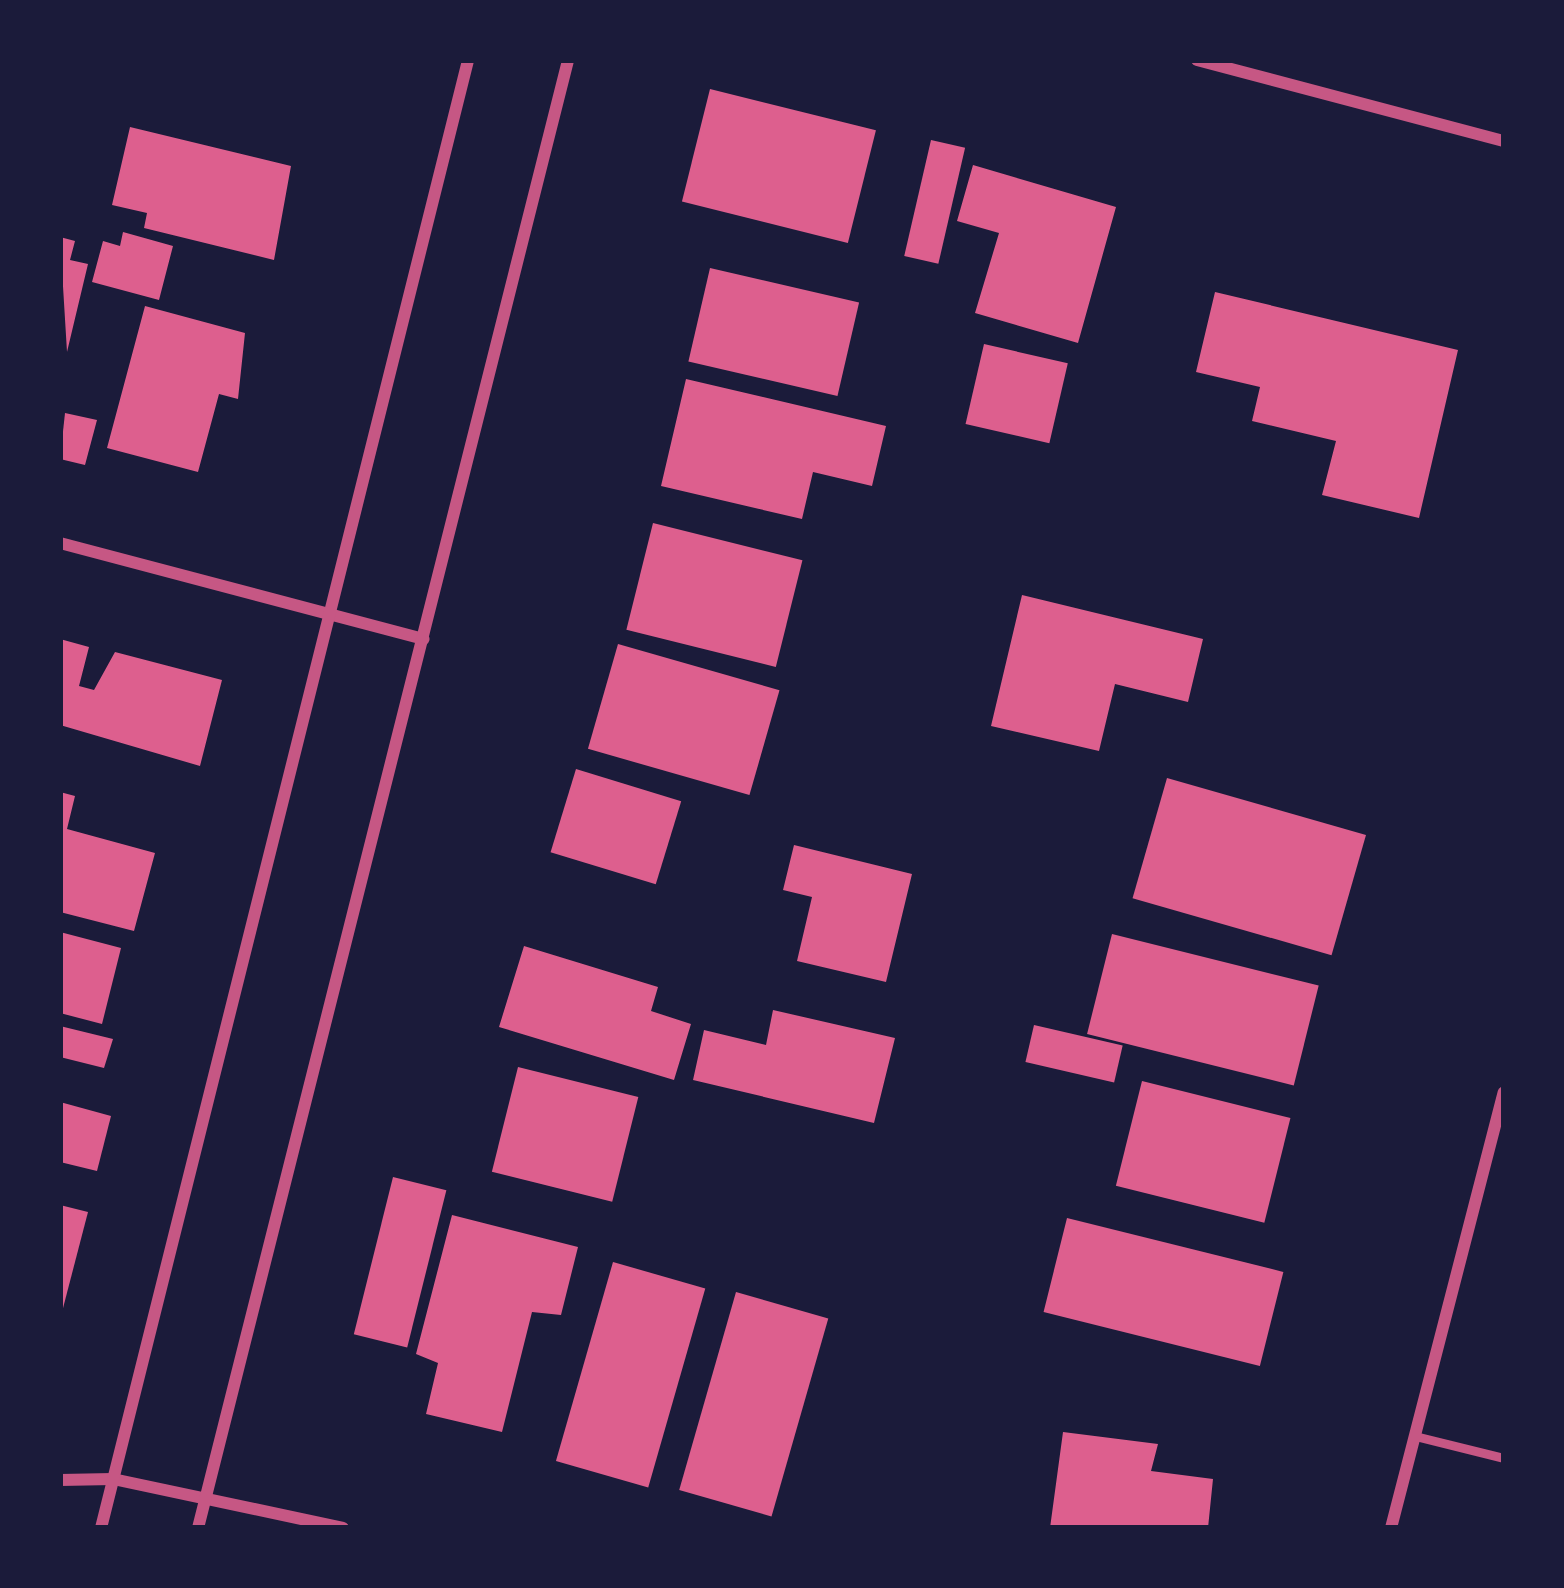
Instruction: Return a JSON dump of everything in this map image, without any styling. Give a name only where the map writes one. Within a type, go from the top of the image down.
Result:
[{"type":"street","points":[[100,1528],[468,60]]},
{"type":"street","points":[[198,1528],[568,60]]},
{"type":"street","points":[[1197,60],[1504,141]]},
{"type":"street","points":[[60,543],[424,640]]},
{"type":"street","points":[[1391,1528],[1504,1092]]},
{"type":"street","points":[[60,1480],[113,1479],[343,1528]]},
{"type":"lane","points":[[1415,1436],[1504,1458]]},
{"type":"building","points":[[710,89],[876,130],[848,243],[682,202]]},
{"type":"building","points":[[130,127],[291,166],[274,260],[144,228],[147,213],[112,205]]},
{"type":"building","points":[[931,140],[965,148],[938,264],[904,256]]},
{"type":"building","points":[[973,165],[1116,207],[1078,343],[975,313],[999,233],[957,221]]},
{"type":"building","points":[[123,232],[173,246],[159,300],[92,282],[103,241],[120,246]]},
{"type":"building","points":[[60,237],[75,241],[70,260],[88,264],[67,352]]},
{"type":"building","points":[[710,268],[859,302],[837,396],[688,362]]},
{"type":"building","points":[[1215,292],[1458,350],[1419,518],[1322,495],[1336,441],[1252,421],[1260,387],[1196,372]]},
{"type":"building","points":[[145,306],[245,333],[238,399],[219,394],[198,472],[107,448]]},
{"type":"building","points":[[984,344],[1068,363],[1049,443],[966,424]]},
{"type":"building","points":[[686,379],[886,426],[872,486],[813,472],[802,519],[661,486]]},
{"type":"building","points":[[65,413],[97,420],[85,465],[60,459]]},
{"type":"building","points":[[653,523],[802,560],[776,667],[626,630]]},
{"type":"building","points":[[1022,595],[1203,639],[1188,702],[1115,684],[1099,751],[991,726]]},
{"type":"building","points":[[60,639],[89,647],[79,686],[94,690],[115,652],[222,680],[200,766],[60,725]]},
{"type":"building","points":[[618,644],[779,690],[749,795],[588,749]]},
{"type":"building","points":[[576,769],[681,801],[656,884],[551,852]]},
{"type":"building","points":[[1167,778],[1366,835],[1332,955],[1133,898]]},
{"type":"building","points":[[60,792],[75,796],[67,829],[155,853],[134,931],[60,912]]},
{"type":"building","points":[[794,845],[912,874],[886,982],[797,961],[812,897],[783,890]]},
{"type":"building","points":[[60,932],[121,948],[102,1024],[60,1013]]},
{"type":"building","points":[[1112,934],[1319,986],[1294,1085],[1087,1034]]},
{"type":"building","points":[[524,946],[658,987],[651,1011],[691,1024],[674,1080],[499,1027]]},
{"type":"building","points":[[773,1010],[895,1038],[874,1123],[693,1080],[704,1030],[766,1045]]},
{"type":"building","points":[[1034,1025],[1123,1045],[1114,1082],[1025,1062]]},
{"type":"building","points":[[60,1026],[113,1039],[104,1068],[60,1057]]},
{"type":"building","points":[[518,1067],[638,1097],[612,1202],[492,1172]]},
{"type":"building","points":[[1142,1081],[1290,1118],[1264,1223],[1116,1186]]},
{"type":"building","points":[[60,1102],[111,1116],[97,1171],[60,1162]]},
{"type":"building","points":[[393,1177],[446,1190],[407,1347],[354,1334]]},
{"type":"building","points":[[60,1205],[88,1212],[62,1312],[60,1312]]},
{"type":"building","points":[[452,1215],[578,1247],[561,1315],[532,1312],[502,1432],[426,1414],[438,1363],[416,1354]]},
{"type":"building","points":[[1067,1218],[1283,1272],[1260,1366],[1044,1312]]},
{"type":"building","points":[[613,1262],[705,1288],[648,1487],[556,1461]]},
{"type":"building","points":[[736,1292],[828,1318],[771,1516],[679,1490]]},
{"type":"building","points":[[1063,1432],[1158,1444],[1151,1471],[1213,1479],[1208,1528],[1050,1528]]}]
